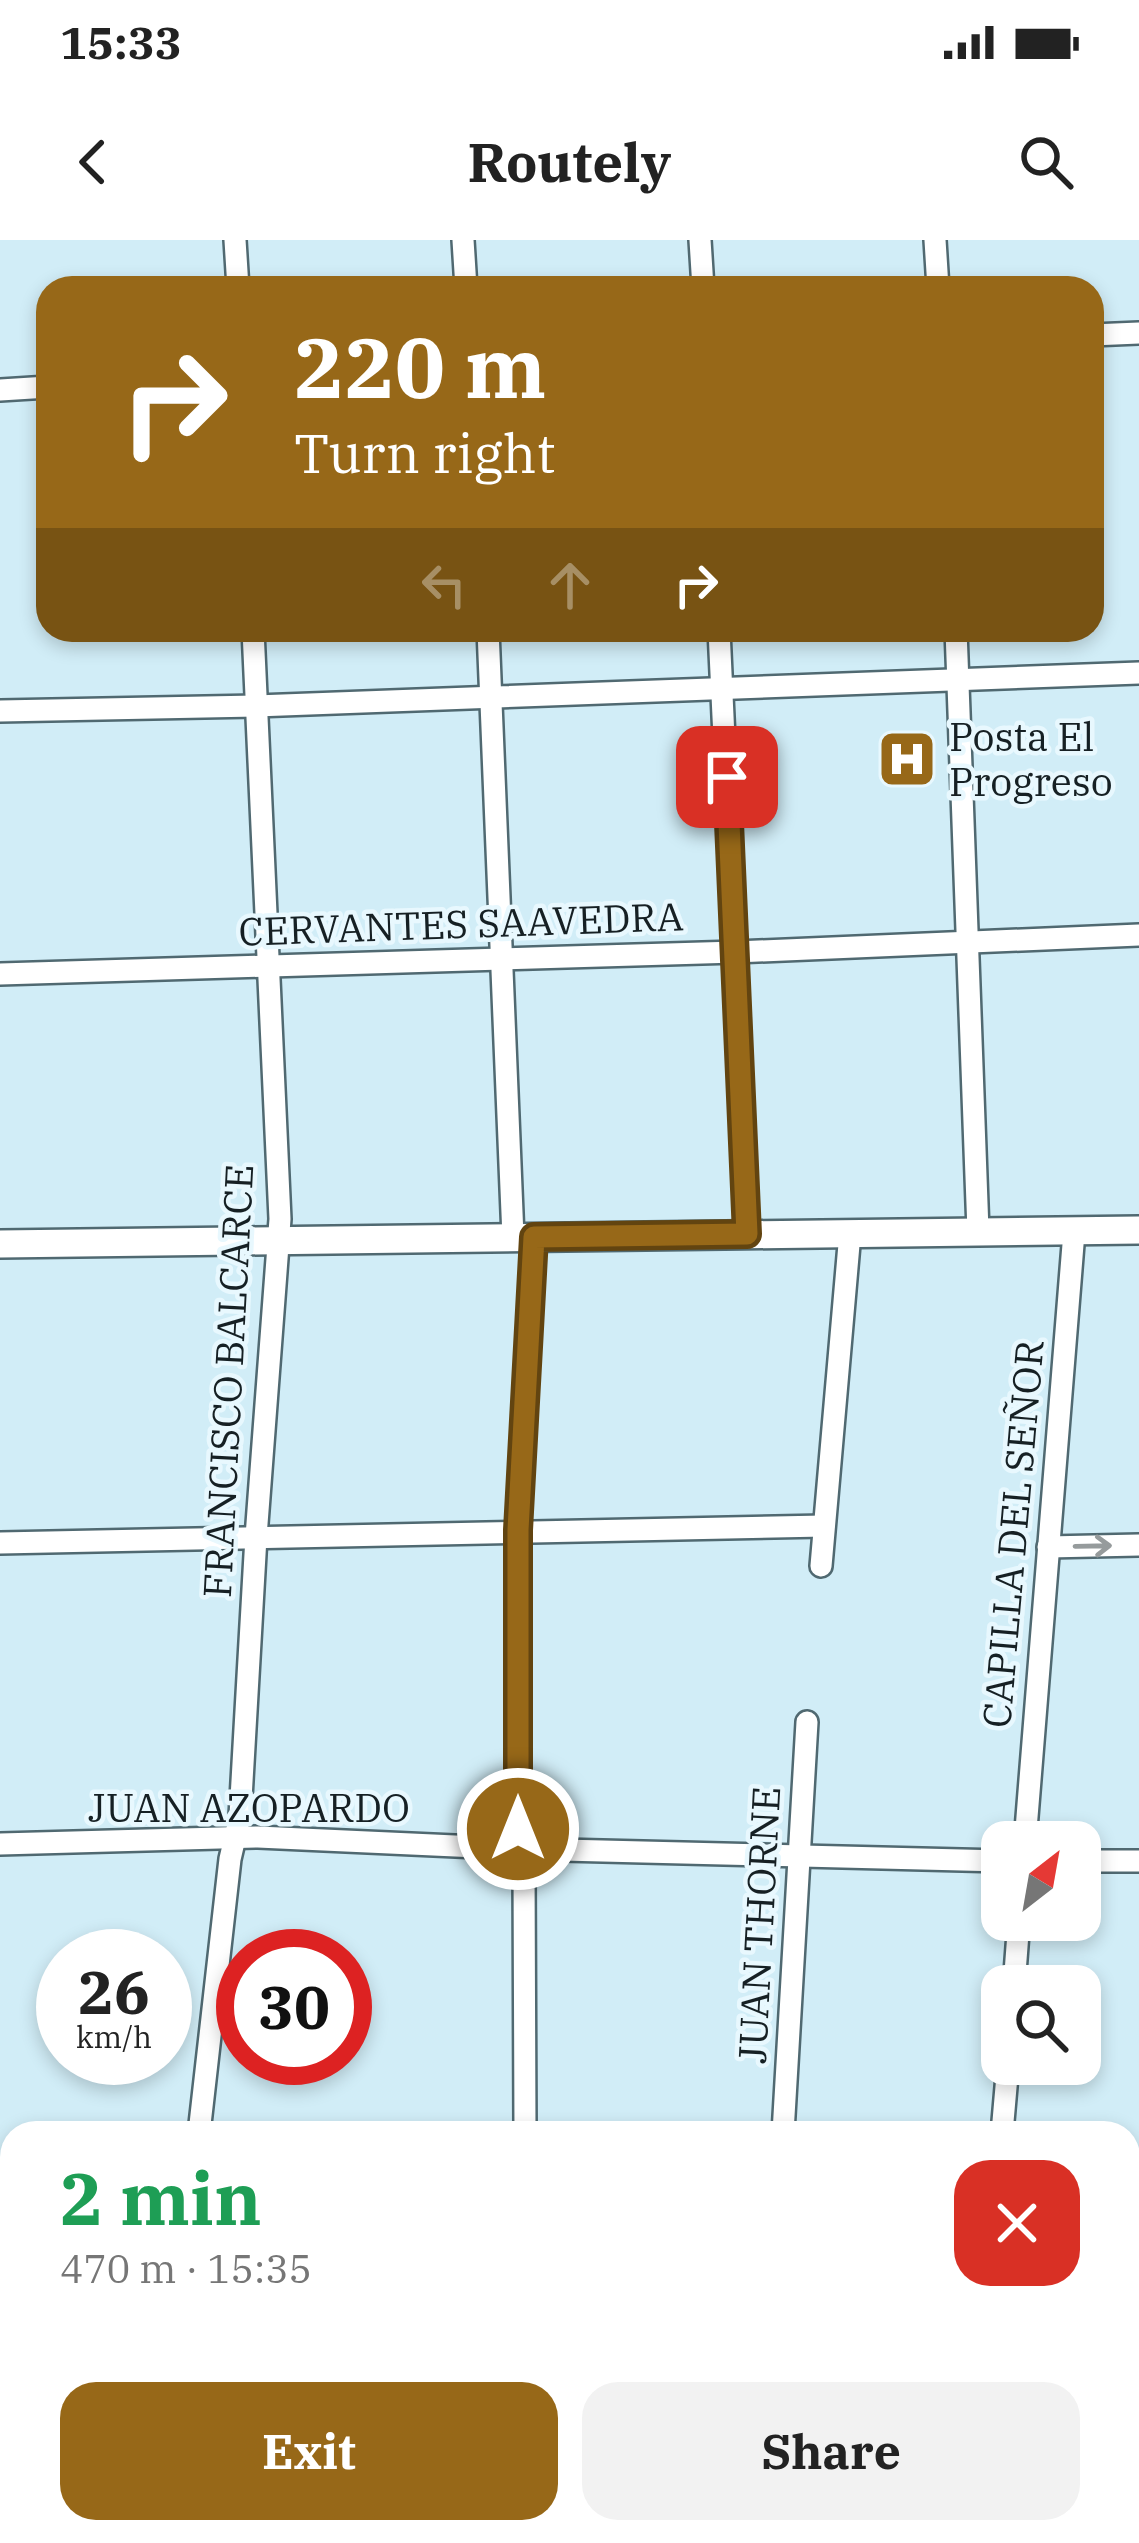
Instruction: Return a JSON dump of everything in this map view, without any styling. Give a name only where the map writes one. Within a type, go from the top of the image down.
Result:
[{"type":"street","points":[[236,240],[238,276]]},
{"type":"street","points":[[463,240],[465,276]]},
{"type":"street","points":[[700,240],[702,276]]},
{"type":"street","points":[[935,240],[937,276]]},
{"type":"street","points":[[1104,334],[1139,333]]},
{"type":"street","points":[[0,390],[36,388]]},
{"type":"street","name":"FRANCISCO BALCARCE","points":[[200,2121],[240,1816],[278,1240],[253,642]]},
{"type":"street","points":[[489,642],[502,960],[524,1237],[518,1829],[526,2121]]},
{"type":"street","points":[[720,642],[747,1234]]},
{"type":"street","points":[[956,642],[978,1231]]},
{"type":"street","points":[[0,711],[1139,673]]},
{"type":"street","name":"CERVANTES SAAVEDRA","points":[[0,974],[1139,935]]},
{"type":"street","points":[[0,1244],[1139,1230]]},
{"type":"street","name":"CAPILLA DEL SEÑOR","points":[[1027,1821],[1074,1232]]},
{"type":"street","points":[[821,1565],[850,1233]]},
{"type":"street","points":[[0,1543],[824,1526]]},
{"type":"street","points":[[1048,1547],[1139,1545]]},
{"type":"street","name":"JUAN THORNE","points":[[784,2121],[807,1722]]},
{"type":"street","name":"JUAN AZOPARDO","points":[[0,1844],[235,1839],[981,1861]]},
{"type":"street","points":[[1101,1861],[1139,1861]]},
{"type":"street","points":[[1003,2121],[1006,2085]]},
{"type":"place","name":"Posta El Progreso","points":[[907,759]]},
{"type":"route","points":[[518,1829],[518,1530],[534,1237],[747,1234],[727,777]]}]
